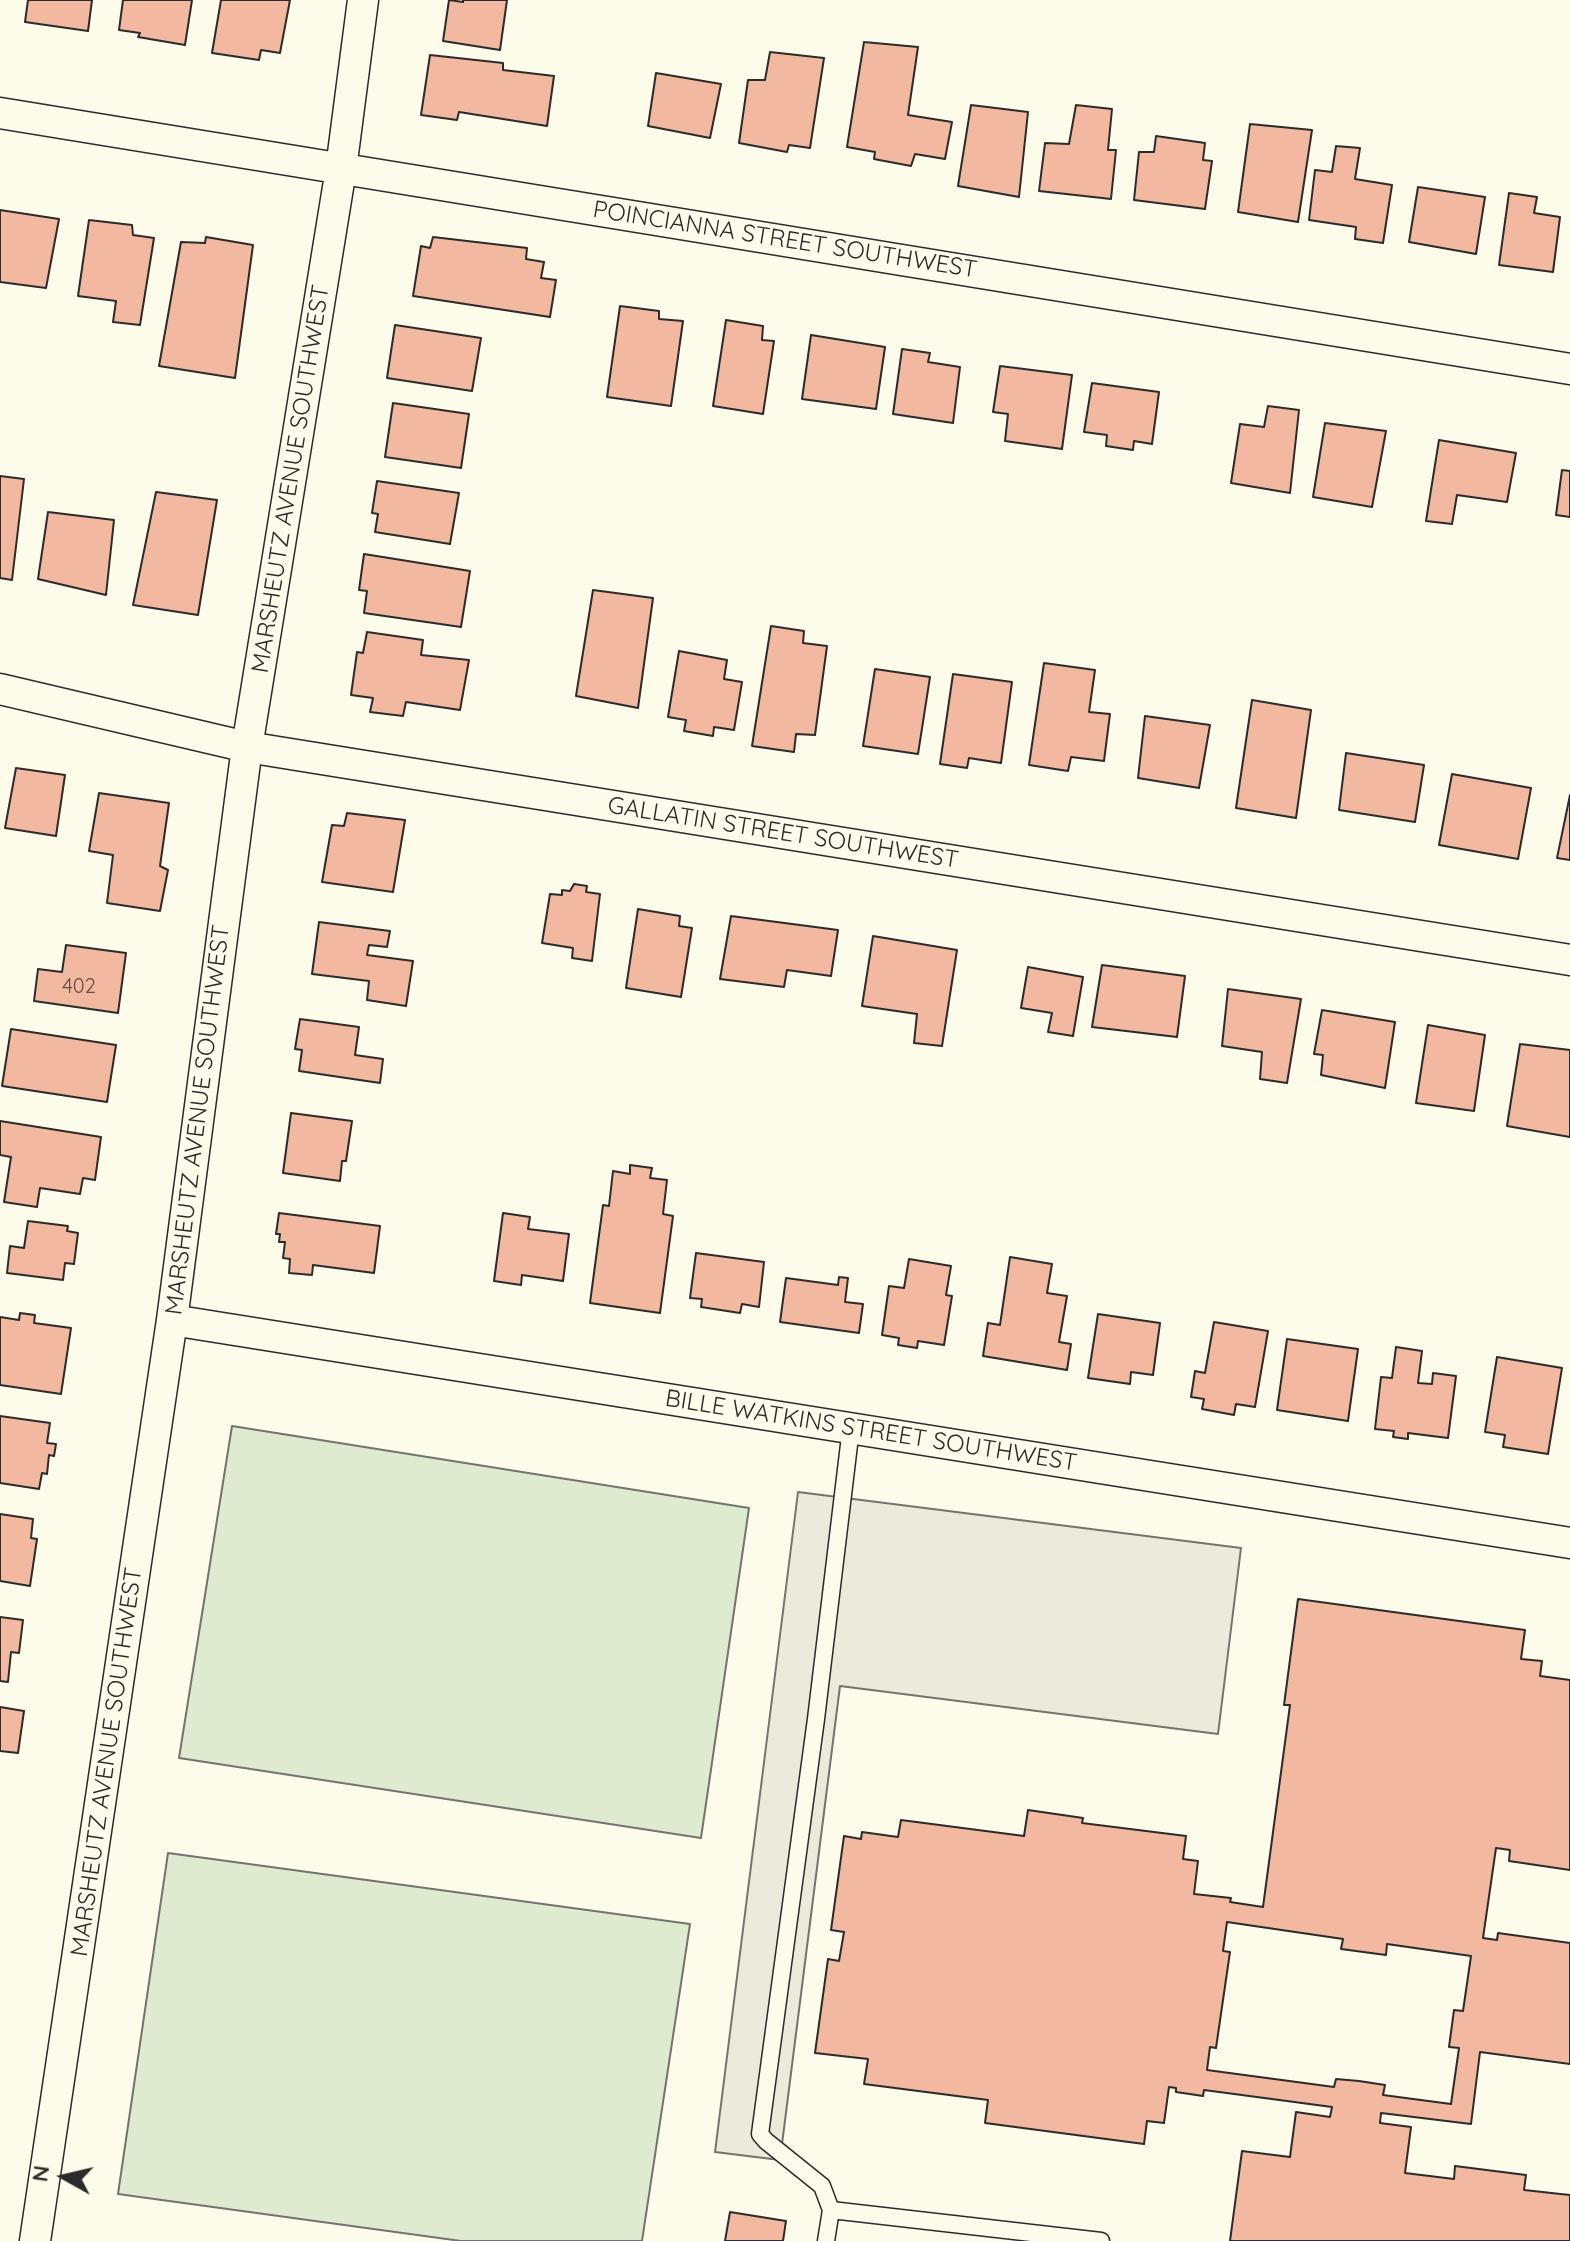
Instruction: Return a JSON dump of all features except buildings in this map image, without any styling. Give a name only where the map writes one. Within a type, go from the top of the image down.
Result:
[{"type":"street","name":"MARSHEUTZ AVENUE SOUTHWEST","points":[[35,2241],[172,1320],[247,747],[341,169],[363,0]]},
{"type":"street","name":"POINCIANNA STREET SOUTHWEST","points":[[0,113],[1570,369]]},
{"type":"street","name":"GALLATIN STREET SOUTHWEST","points":[[0,689],[247,747],[1570,960]]},
{"type":"street","name":"BILLE WATKINS STREET SOUTHWEST","points":[[172,1320],[1570,1543]]},
{"type":"lane","points":[[826,2241],[831,2210],[822,2186],[760,2134],[822,1676],[851,1428]]},
{"type":"lane","points":[[831,2210],[1101,2241]]},
{"type":"green space","points":[[232,1426],[749,1508],[701,1838],[179,1758]]},
{"type":"green space","points":[[168,1853],[690,1924],[642,2241],[461,2241],[118,2194]]},
{"type":"shaded area","points":[[798,1492],[1241,1548],[1218,1734],[840,1686],[780,2160],[715,2152]]}]
